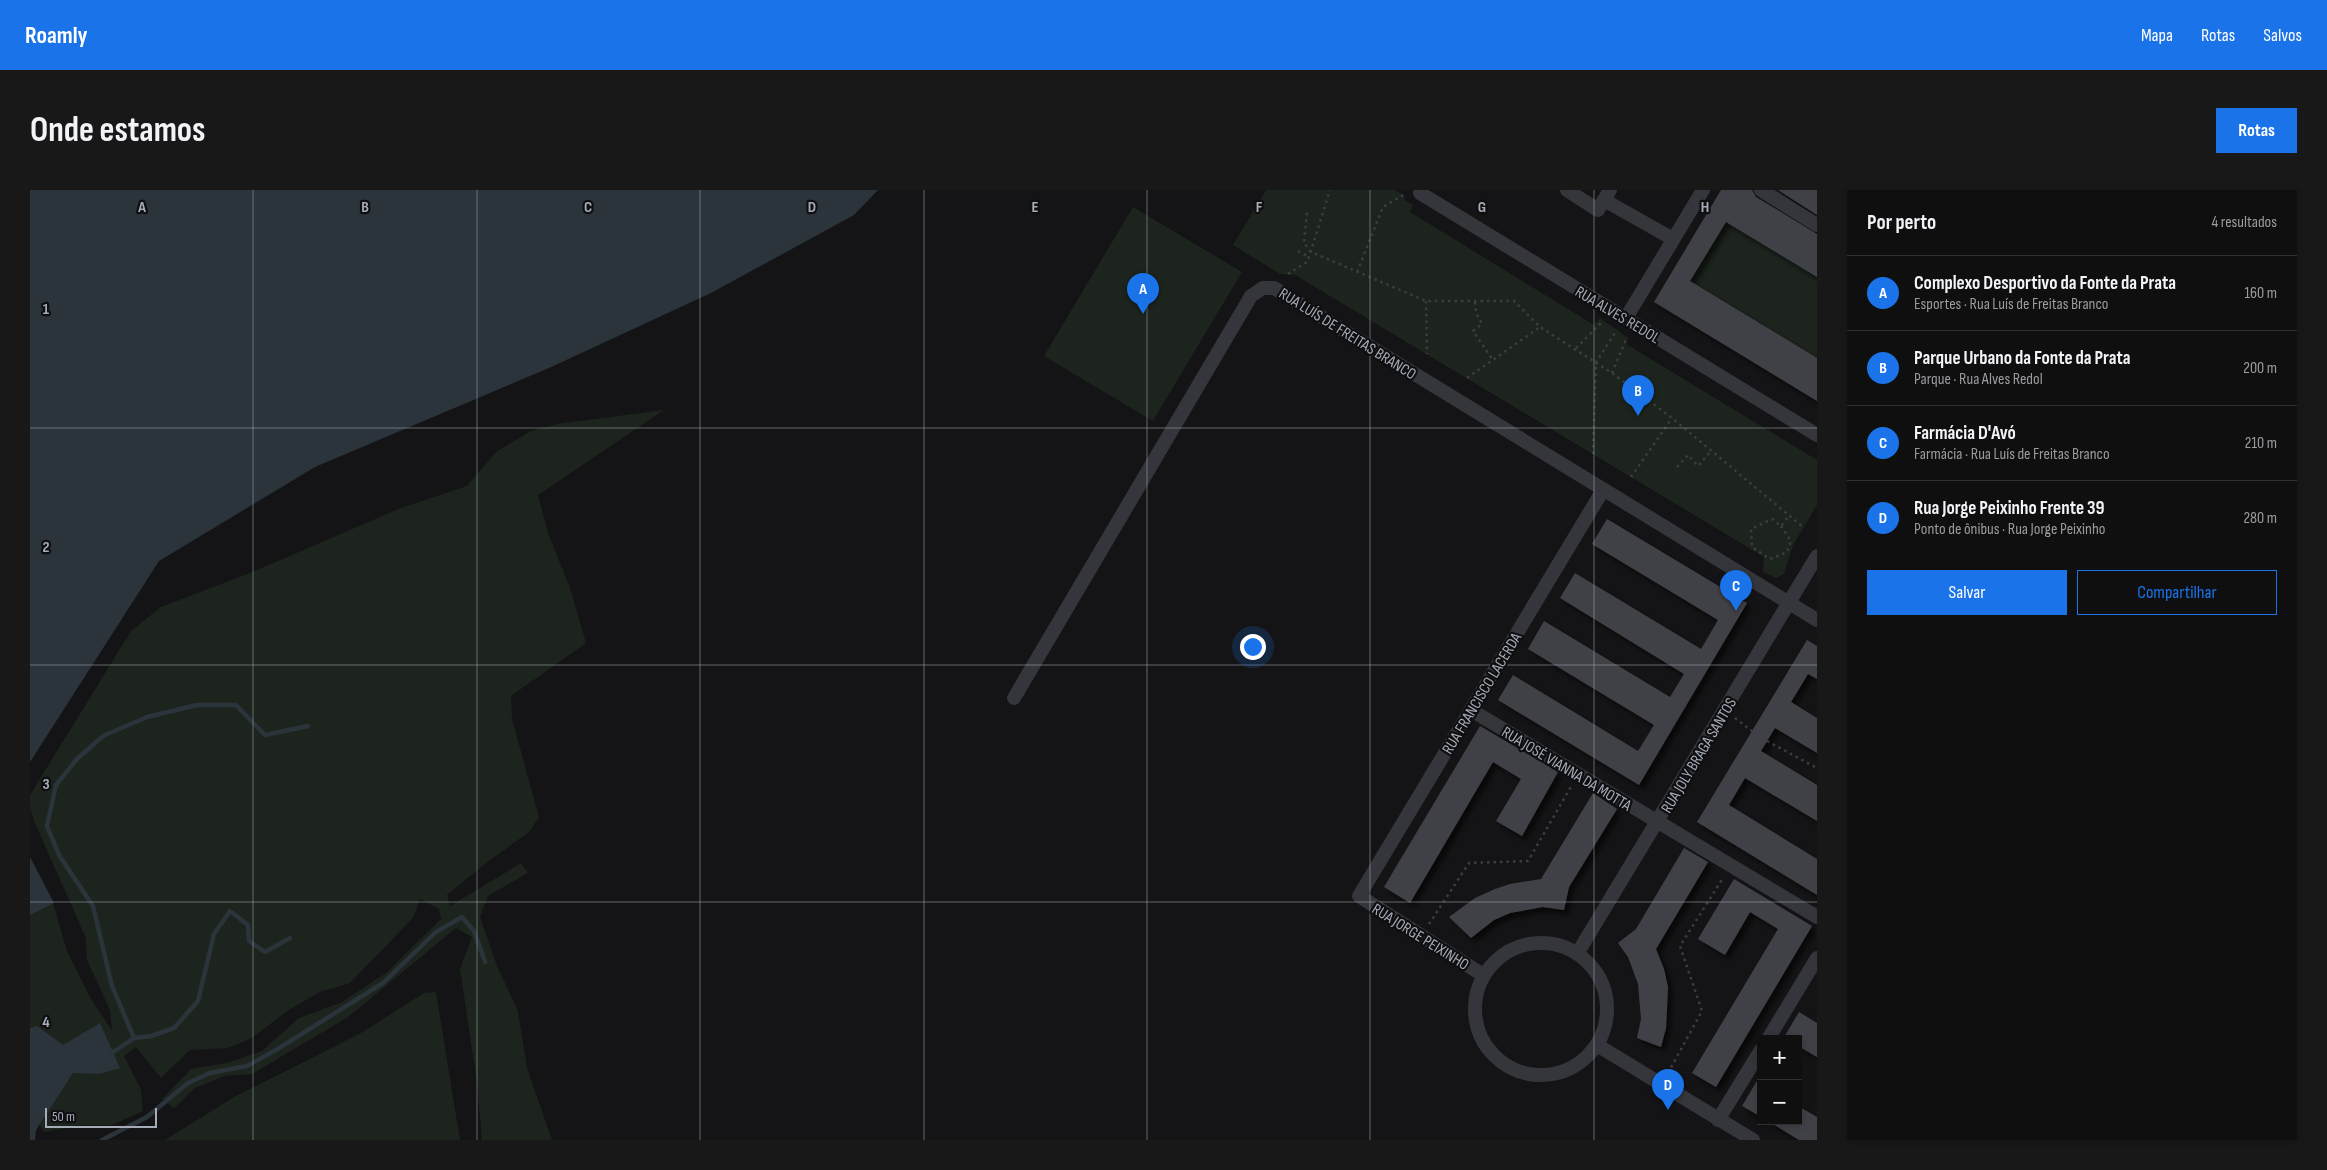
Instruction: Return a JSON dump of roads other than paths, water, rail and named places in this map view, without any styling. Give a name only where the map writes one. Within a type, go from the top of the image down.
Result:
[{"type":"street","points":[[1567,190],[1598,210],[1607,195],[1674,238]]},
{"type":"street","points":[[1626,318],[1703,190]]},
{"type":"street","points":[[1761,190],[1817,225]]},
{"type":"street","name":"RUA ALVES REDOL","points":[[1421,191],[1817,434]]},
{"type":"street","name":"RUA LUÍS DE FREITAS BRANCO","points":[[1014,698],[1251,296],[1264,288],[1274,288],[1817,620]]},
{"type":"street","name":"RUA FRANCISCO LACERDA","points":[[1360,896],[1602,490]]},
{"type":"street","name":"RUA JOLY BRAGA SANTOS","points":[[1577,954],[1817,556]]},
{"type":"street","name":"RUA JOSÉ VIANNA DA MOTTA","points":[[1471,710],[1817,917]]},
{"type":"street","name":"RUA JORGE PEIXINHO","points":[[1360,896],[1484,975]]},
{"type":"street","points":[[1536,943],[1558,945],[1577,954],[1592,968],[1604,992],[1607,1006],[1605,1026],[1596,1045],[1581,1062],[1561,1072],[1539,1076],[1516,1071],[1497,1059],[1483,1041],[1475,1020],[1476,997],[1484,975],[1497,959],[1516,948],[1536,943]]},
{"type":"street","points":[[1770,1035],[1817,958]]},
{"type":"street","points":[[1596,1045],[1752,1140]]},
{"type":"street","points":[[1718,1120],[1757,1057]]},
{"type":"waterway","points":[[113,1052],[134,1038],[112,986],[93,906],[59,855],[47,826],[56,785],[77,759],[103,736],[147,717],[197,705],[236,705],[265,735],[308,726]]},
{"type":"waterway","points":[[134,1038],[151,1036],[174,1028],[198,1001],[214,934],[230,911],[248,925],[249,941],[265,952],[290,938]]},
{"type":"waterway","points":[[102,1140],[147,1117],[188,1083],[210,1073],[247,1066],[276,1050],[383,983],[436,932],[462,917],[474,931],[485,962]]},
{"type":"place","name":"Complexo Desportivo da Fonte da Prata","points":[[1143,314]]},
{"type":"place","name":"Parque Urbano da Fonte da Prata","points":[[1638,416]]},
{"type":"place","name":"Farmácia D'Avó","points":[[1736,611]]},
{"type":"place","name":"Rua Jorge Peixinho Frente 39","points":[[1668,1110]]}]
